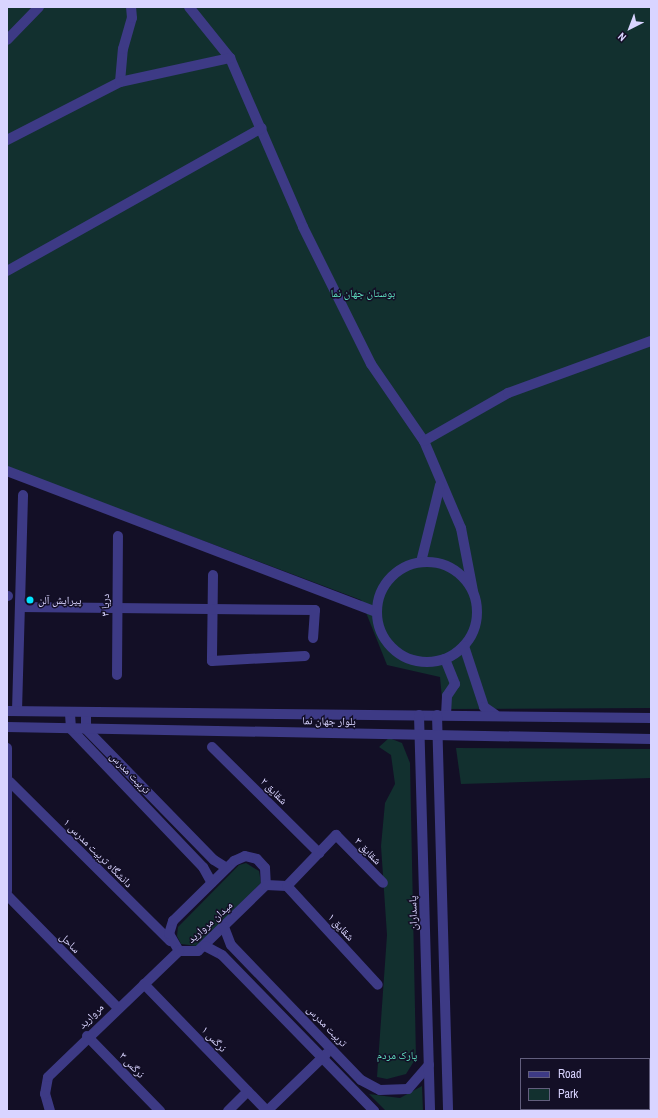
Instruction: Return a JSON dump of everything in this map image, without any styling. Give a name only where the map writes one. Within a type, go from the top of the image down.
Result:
[{"type":"street","points":[[7,40],[40,7]]},
{"type":"street","points":[[120,82],[123,49],[132,18],[131,7]]},
{"type":"street","points":[[189,7],[230,58],[262,128],[303,227],[372,364],[424,441],[440,485],[461,528],[473,591],[477,620],[464,646],[445,659],[418,661],[405,657],[385,638],[377,612],[386,584],[407,566],[421,562],[452,568],[473,591]]},
{"type":"street","points":[[7,140],[120,82],[230,58]]},
{"type":"street","points":[[7,271],[262,128]]},
{"type":"street","points":[[424,441],[508,393],[651,341]]},
{"type":"street","points":[[7,471],[377,612]]},
{"type":"street","points":[[421,562],[440,485]]},
{"type":"street","points":[[12,711],[20,607],[23,495]]},
{"type":"street","name":"دریا ۳","points":[[117,675],[116,608],[118,536]]},
{"type":"street","points":[[213,575],[212,661],[305,656]]},
{"type":"street","points":[[20,607],[314,610],[313,638]]},
{"type":"street","points":[[464,646],[484,707],[496,715]]},
{"type":"street","points":[[445,659],[455,684],[447,696],[438,734],[448,1111]]},
{"type":"street","name":"بلوار جهان نما","points":[[12,711],[70,714],[496,715],[651,718]]},
{"type":"street","points":[[70,714],[71,729]]},
{"type":"street","points":[[86,714],[86,729]]},
{"type":"street","name":"پاسداران","points":[[419,715],[430,1111]]},
{"type":"street","name":"بلوار جهان نما","points":[[7,727],[651,739]]},
{"type":"street","name":"تربیت مدرس","points":[[71,729],[203,867],[212,882]]},
{"type":"street","name":"تربیت مدرس","points":[[86,729],[214,860],[227,868]]},
{"type":"street","name":"شقایق ۲","points":[[212,747],[319,853]]},
{"type":"street","points":[[7,748],[10,782],[7,890]]},
{"type":"street","name":"۱ دانشگاه تربیت مدرس","points":[[10,782],[170,941]]},
{"type":"street","name":"شقایق ۳","points":[[319,853],[336,835],[383,883]]},
{"type":"street","points":[[266,885],[287,886],[319,853]]},
{"type":"street","name":"میدان مروارید","points":[[251,856],[265,868],[266,885],[205,946],[192,953],[179,951],[170,941],[173,922],[227,868],[240,857],[251,856]]},
{"type":"street","name":"شقایق ۱","points":[[287,886],[378,985]]},
{"type":"street","name":"ساحل","points":[[7,896],[117,1007]]},
{"type":"street","name":"تربیت مدرس","points":[[224,928],[231,945],[361,1080],[380,1090],[408,1089],[429,1065]]},
{"type":"street","points":[[205,946],[222,955],[374,1111]]},
{"type":"street","name":"مروارید","points":[[50,1111],[45,1094],[48,1077],[117,1007],[179,951]]},
{"type":"street","name":"نرگس ۱","points":[[144,984],[267,1111]]},
{"type":"street","points":[[427,984],[445,985]]},
{"type":"street","name":"نرگس ۳","points":[[87,1036],[160,1111]]},
{"type":"street","points":[[267,1111],[331,1049]]},
{"type":"street","points":[[228,1111],[248,1091]]},
{"type":"green space","name":"بوستان جهان نما","points":[[7,7],[651,7],[651,708],[443,709],[440,677],[387,665],[361,600],[7,467]]},
{"type":"green space","name":"پارک مردم","points":[[389,738],[402,743],[410,763],[416,1058],[406,1074],[387,1079],[377,1077],[387,935],[381,846],[385,803],[395,784],[391,755],[379,747]]},
{"type":"green space","points":[[456,748],[651,749],[651,778],[461,784]]},
{"type":"green space","points":[[246,863],[259,871],[261,883],[197,946],[181,944],[177,936],[178,927],[239,865]]},
{"type":"green space","points":[[422,1086],[423,1111],[386,1111],[369,1094],[400,1098]]},
{"type":"place","name":"پیرایش آلن","points":[[30,600]]}]
